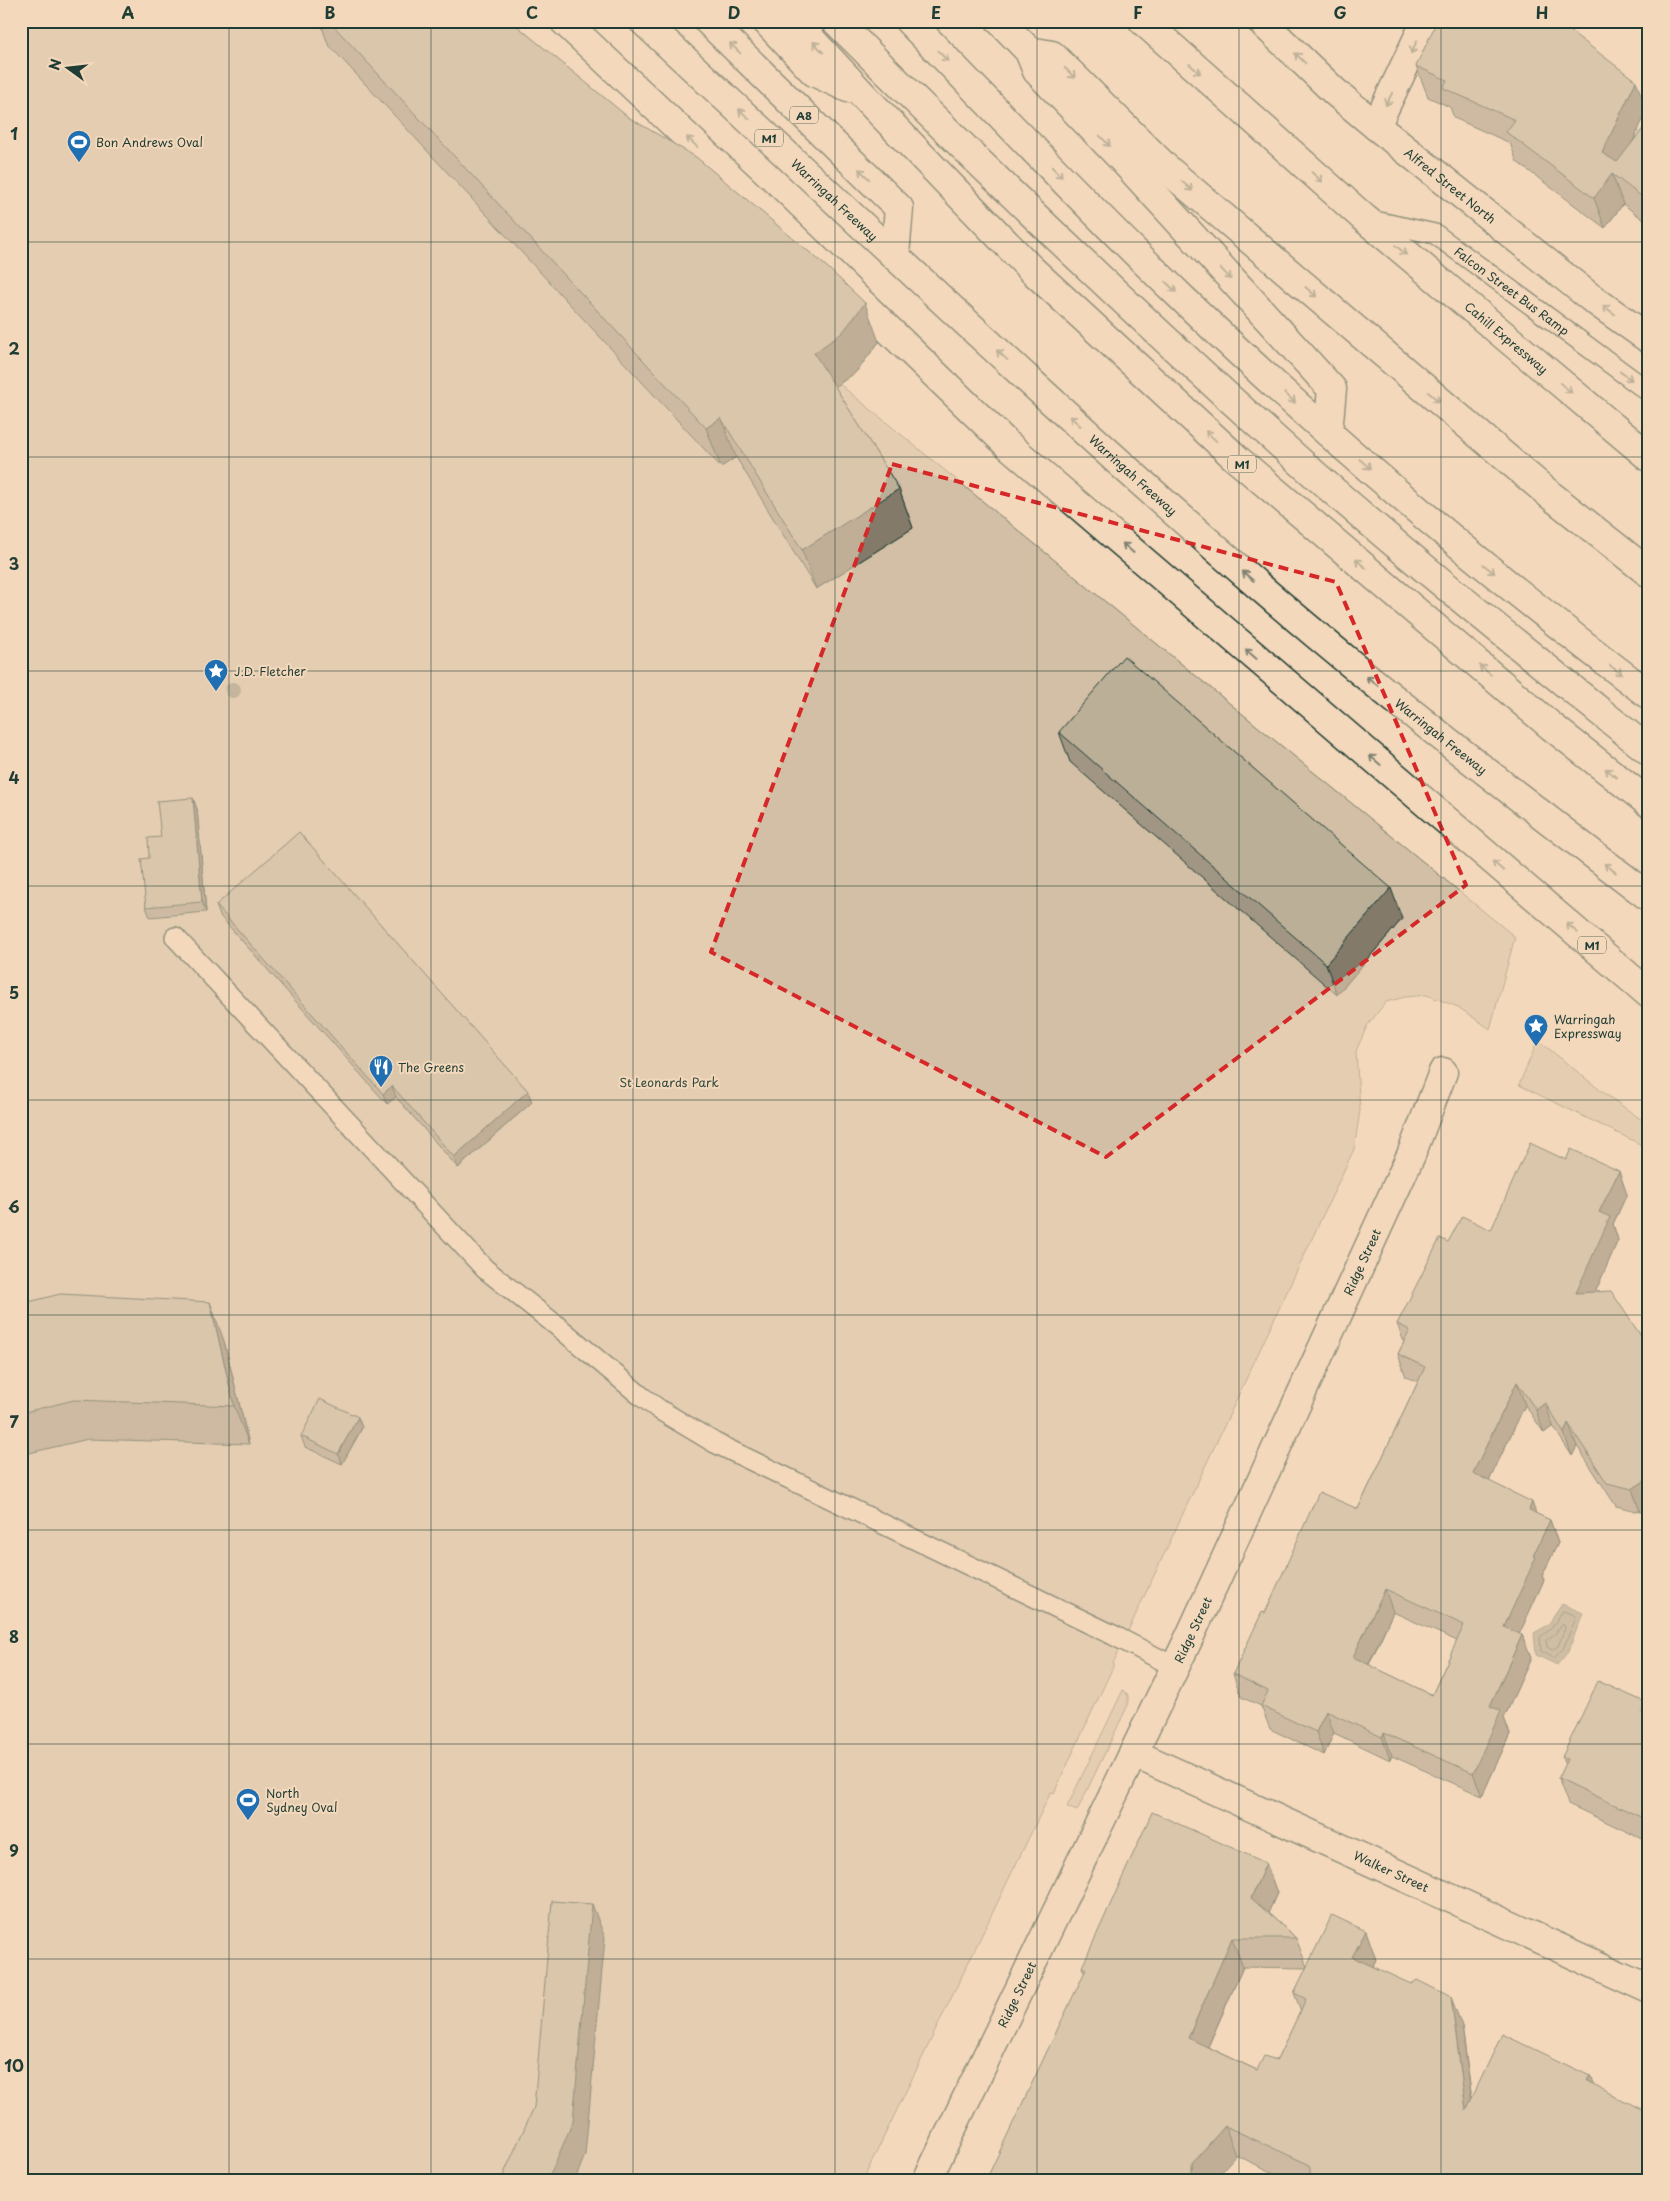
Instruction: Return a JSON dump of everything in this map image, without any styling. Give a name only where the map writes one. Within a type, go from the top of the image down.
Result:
[{"type":"main road","name":"M1","points":[[564,21],[766,211],[1006,444],[1649,994]]},
{"type":"main road","name":"Warringah Freeway","points":[[643,21],[1172,510],[1430,729],[1649,897]]},
{"type":"main road","name":"A8","points":[[708,21],[899,208],[895,255]]},
{"type":"main road","points":[[766,21],[814,72],[863,95]]},
{"type":"main road","name":"M1","points":[[794,21],[1030,268],[1238,460],[1551,726],[1649,803]]},
{"type":"main road","points":[[836,21],[1079,259],[1272,436],[1473,609],[1649,751]]},
{"type":"main road","points":[[909,21],[1181,297],[1328,432],[1443,531],[1557,625],[1649,695]]},
{"type":"main road","points":[[1000,21],[1029,51],[1037,71],[1135,174],[1332,389],[1328,432]]},
{"type":"main road","points":[[1143,21],[1364,218]]},
{"type":"main road","name":"Alfred Street North","points":[[1261,21],[1335,92],[1376,126],[1590,297],[1649,338]]},
{"type":"main road","points":[[1376,126],[1426,21]]},
{"type":"main road","points":[[1029,51],[1052,55],[1174,175],[1549,494],[1649,573]]},
{"type":"main road","points":[[668,154],[766,211]]},
{"type":"main road","name":"Cahill Expressway","points":[[1364,218],[1649,457]]},
{"type":"main road","name":"Ridge Street","points":[[927,2180],[1175,1667],[1411,1155],[1444,1072]]},
{"type":"main road","name":"Walker Street","points":[[1133,1753],[1649,1989]]},
{"type":"lane","name":"Falcon Street Bus Ramp","points":[[1364,218],[1435,234],[1649,392]]},
{"type":"lane","points":[[175,937],[485,1270],[660,1410],[714,1443],[1114,1635],[1175,1667]]},
{"type":"highlighted area","points":[[892,464],[1336,582],[1466,885],[1106,1157],[711,952]]},
{"type":"green space","name":"St Leonards Park","points":[[21,21],[396,21],[1515,937],[1490,1029],[1458,1007],[1427,995],[1405,997],[1386,1002],[1367,1026],[1356,1051],[1360,1111],[1354,1149],[1054,1793],[1051,1792],[863,2180],[21,2180]]},
{"type":"green space","points":[[1538,1040],[1600,1090],[1649,1125],[1649,1142],[1642,1145],[1519,1085]]},
{"type":"green space","points":[[1123,1690],[1128,1695],[1128,1705],[1077,1811],[1067,1807]]},
{"type":"water","points":[[1562,1604],[1583,1613],[1568,1652],[1557,1665],[1536,1655],[1534,1633],[1548,1625]]},
{"type":"building","points":[[329,21],[511,21],[628,117],[696,157],[826,266],[865,303],[842,333],[814,353],[899,489],[802,550],[721,418],[706,428]]},
{"type":"building","points":[[1437,21],[1557,21],[1636,81],[1602,153],[1617,162],[1649,121],[1649,202],[1612,174],[1594,198],[1506,132],[1515,120],[1443,88],[1447,80],[1416,66]]},
{"type":"building","points":[[1124,656],[1391,888],[1326,964],[1059,732]]},
{"type":"building","points":[[193,798],[202,902],[146,907],[141,859],[149,858],[148,838],[161,837],[157,801]]},
{"type":"building","points":[[299,832],[528,1091],[454,1157],[392,1086],[383,1094],[216,905]]},
{"type":"building","points":[[1530,1143],[1566,1160],[1571,1149],[1619,1171],[1599,1212],[1610,1217],[1576,1293],[1611,1291],[1641,1336],[1649,1331],[1649,1478],[1632,1489],[1607,1483],[1568,1423],[1564,1433],[1545,1403],[1536,1410],[1517,1382],[1473,1473],[1532,1502],[1529,1510],[1550,1520],[1533,1556],[1536,1557],[1504,1627],[1522,1635],[1490,1706],[1501,1711],[1473,1773],[1384,1733],[1382,1737],[1326,1711],[1316,1732],[1261,1706],[1268,1691],[1233,1674],[1262,1612],[1265,1613],[1319,1492],[1358,1509],[1425,1367],[1398,1354],[1410,1330],[1397,1324],[1440,1238],[1448,1242],[1462,1216],[1491,1230]],"holes":[[[1385,1589],[1464,1625],[1432,1695],[1353,1657]]]},
{"type":"building","points":[[60,1294],[210,1302],[234,1406],[74,1400],[21,1413],[21,1304]]},
{"type":"building","points":[[320,1399],[358,1417],[338,1454],[301,1436]]},
{"type":"building","points":[[1598,1681],[1647,1703],[1642,1713],[1649,1716],[1649,1821],[1558,1778],[1567,1759],[1562,1757]]},
{"type":"building","points":[[1152,1812],[1266,1863],[1251,1898],[1296,1938],[1232,1938],[1188,2038],[1257,2070],[1264,2056],[1277,2060],[1306,1999],[1294,1993],[1332,1915],[1366,1931],[1352,1957],[1411,1984],[1417,1980],[1451,1997],[1466,2111],[1502,2034],[1590,2076],[1587,2082],[1649,2113],[1649,2180],[1310,2180],[1310,2165],[1225,2126],[1192,2163],[1192,2180],[986,2180],[1086,1969],[1082,1967]]},
{"type":"building","points":[[552,1901],[592,1904],[573,2121],[548,2180],[501,2180],[534,2107]]},
{"type":"place","name":"Bon Andrews Oval","points":[[79,163]]},
{"type":"place","name":"J.D. Fletcher","points":[[216,692]]},
{"type":"place","name":"Warringah Expressway","points":[[1536,1047]]},
{"type":"place","name":"The Greens","points":[[381,1088]]},
{"type":"place","name":"North Sydney Oval","points":[[248,1821]]}]
